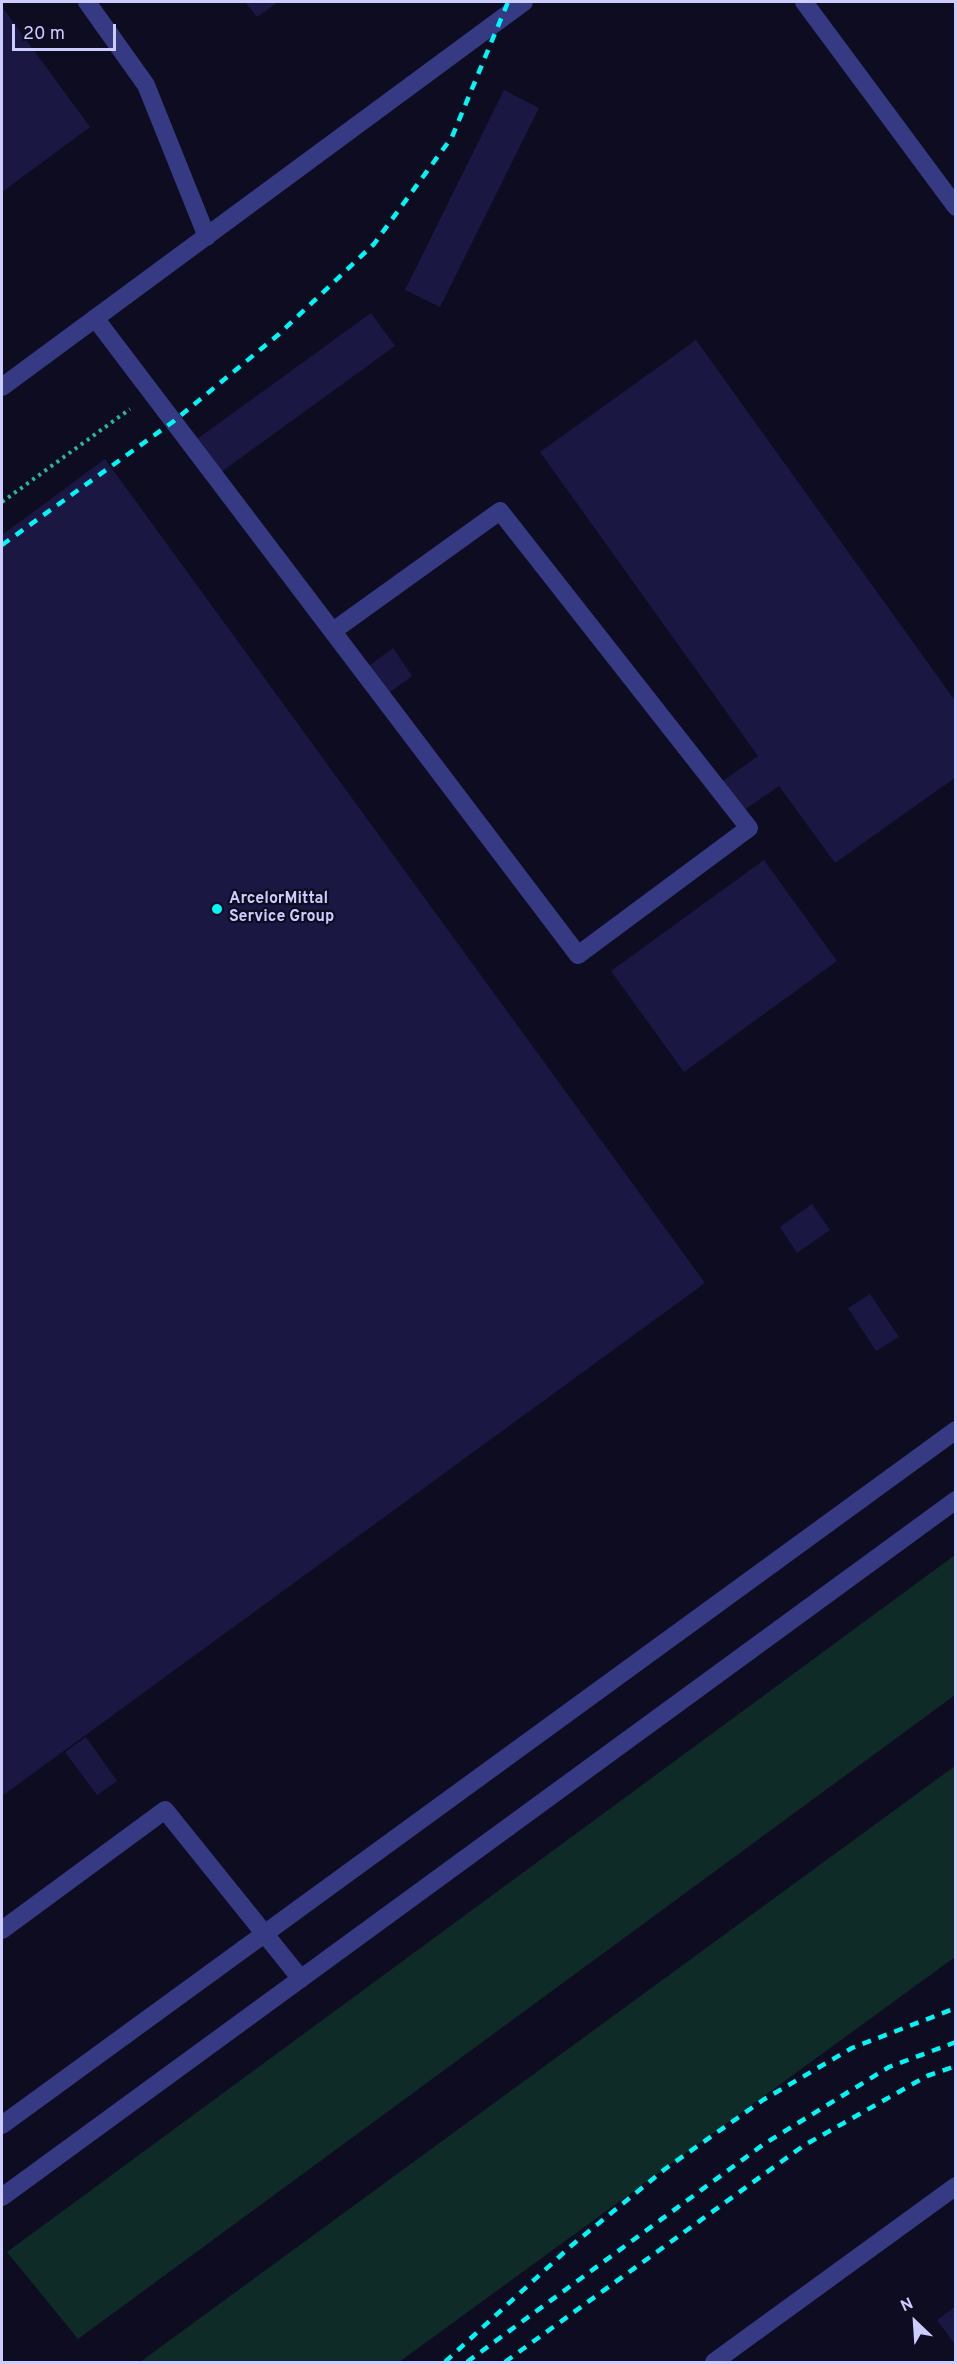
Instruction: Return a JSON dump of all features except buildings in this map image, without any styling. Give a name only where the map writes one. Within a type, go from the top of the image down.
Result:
[{"type":"lane","points":[[87,2],[146,85],[207,237]]},
{"type":"lane","points":[[2,387],[524,2]]},
{"type":"lane","points":[[804,2],[956,207]]},
{"type":"lane","points":[[95,318],[152,393],[333,632],[578,955],[749,828],[500,511],[333,632]]},
{"type":"lane","points":[[2,2125],[956,1430]]},
{"type":"lane","points":[[2,2197],[956,1500]]},
{"type":"lane","points":[[2,1930],[165,1810],[301,1978]]},
{"type":"lane","points":[[714,2362],[956,2186]]},
{"type":"path","points":[[2,502],[152,393]]},
{"type":"green space","points":[[955,1555],[955,1695],[78,2339],[7,2252]]},
{"type":"green space","points":[[955,1766],[955,1957],[399,2362],[140,2362]]},
{"type":"railway","points":[[2,545],[174,421],[278,335],[374,244],[452,137],[508,2]]},
{"type":"railway","points":[[445,2362],[571,2246],[665,2169],[763,2100],[852,2048],[956,2008]]},
{"type":"railway","points":[[467,2362],[764,2144],[889,2067],[956,2042]]},
{"type":"railway","points":[[505,2362],[803,2146],[927,2076],[956,2066]]},
{"type":"place","name":"ArcelorMittal Service Group","points":[[217,909]]}]
